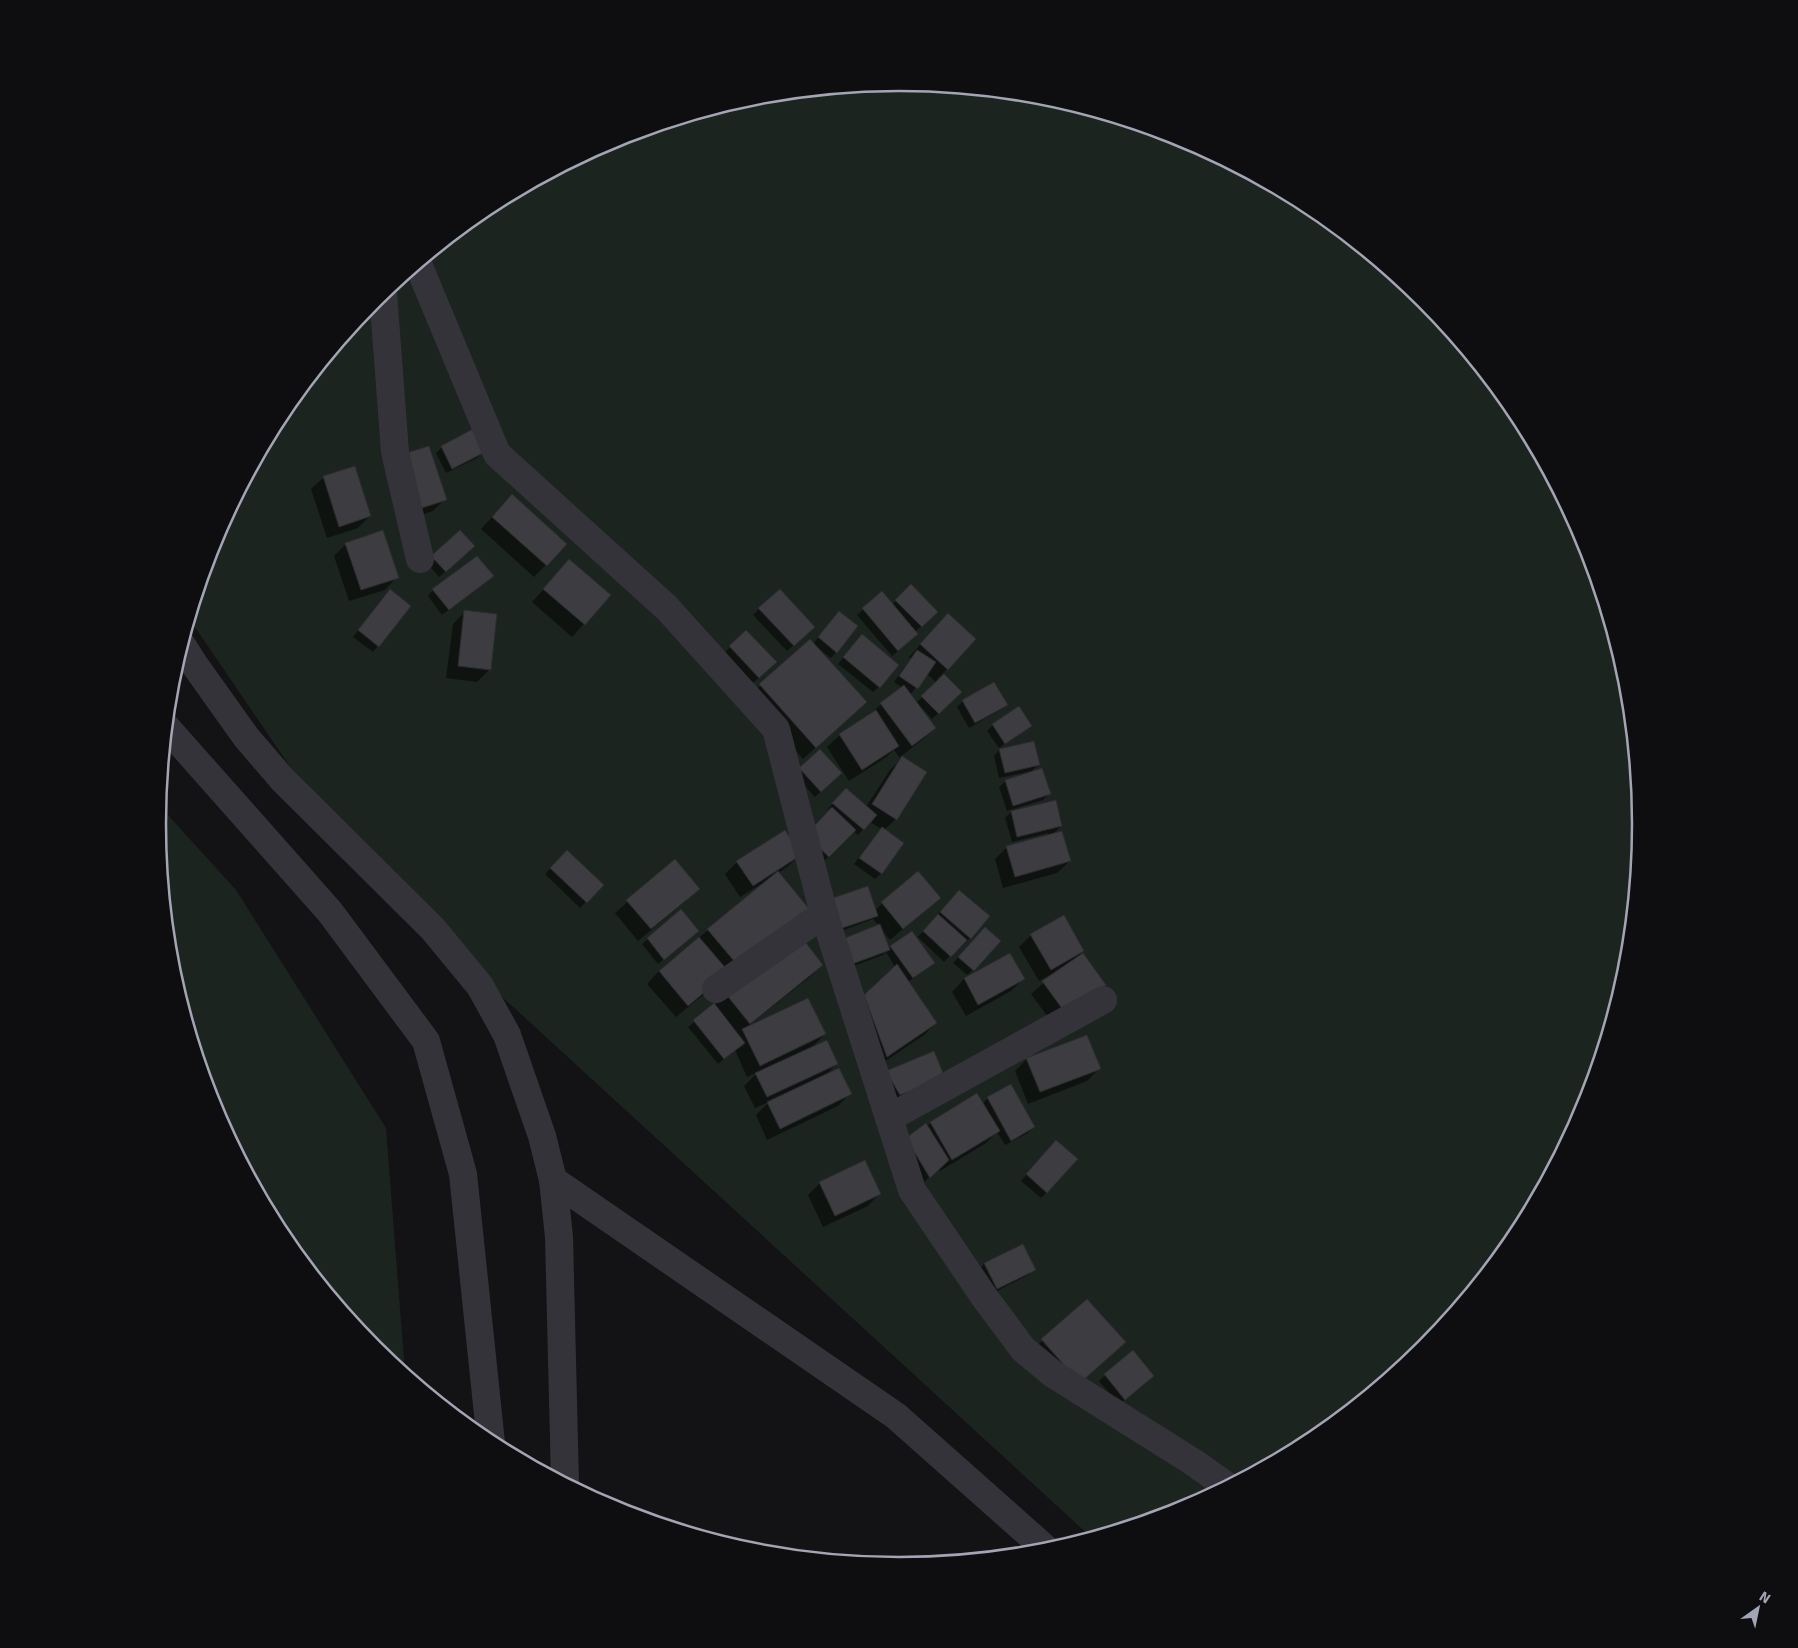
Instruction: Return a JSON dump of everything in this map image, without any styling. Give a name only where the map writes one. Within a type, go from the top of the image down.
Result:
[{"type":"street","points":[[420,270],[497,454],[667,608],[776,730],[824,914],[912,1190],[985,1298],[1023,1349],[1053,1374],[1193,1462],[1221,1482]]},
{"type":"street","points":[[384,303],[395,452],[420,559]]},
{"type":"street","points":[[187,652],[246,737],[282,780],[433,928],[480,986],[507,1035],[542,1136],[553,1180],[559,1237],[565,1476]]},
{"type":"street","points":[[172,734],[330,912],[426,1041],[463,1174],[490,1431]]},
{"type":"street","points":[[716,989],[824,914]]},
{"type":"street","points":[[890,1118],[1103,1000]]},
{"type":"street","points":[[553,1180],[896,1416],[1033,1544]]},
{"type":"shaded area","points":[[899,91],[995,98],[1042,105],[1089,116],[1135,130],[1179,147],[1265,189],[1345,243],[1382,273],[1450,341],[1480,378],[1534,458],[1556,500],[1593,588],[1607,634],[1618,681],[1630,776],[1632,824],[1630,872],[1618,967],[1607,1014],[1593,1060],[1556,1148],[1534,1190],[1480,1270],[1450,1307],[1382,1375],[1306,1433],[1265,1459],[1179,1501],[1135,1518],[1086,1533],[355,862],[194,625],[205,588],[242,500],[264,458],[290,417],[348,341],[416,273],[492,215],[533,189],[619,147],[663,130],[709,116],[756,105],[851,93]]},
{"type":"shaded area","points":[[166,813],[236,890],[386,1128],[404,1364],[348,1307],[290,1231],[264,1190],[222,1104],[205,1060],[191,1014],[180,967],[168,872]]},
{"type":"building","points":[[473,429],[485,452],[452,469],[441,446]]},
{"type":"building","points":[[429,446],[447,500],[415,510],[397,456]]},
{"type":"building","points":[[355,466],[371,516],[339,527],[323,476]]},
{"type":"building","points":[[512,494],[567,544],[547,566],[492,517]]},
{"type":"building","points":[[383,530],[399,578],[361,590],[345,543]]},
{"type":"building","points":[[460,530],[475,546],[446,572],[431,556]]},
{"type":"building","points":[[477,556],[494,576],[449,610],[432,589]]},
{"type":"building","points":[[569,559],[611,595],[585,625],[543,589]]},
{"type":"building","points":[[911,584],[938,612],[922,627],[895,600]]},
{"type":"building","points":[[390,589],[411,606],[379,647],[358,630]]},
{"type":"building","points":[[780,589],[815,627],[794,646],[758,608]]},
{"type":"building","points":[[882,591],[918,634],[898,651],[862,608]]},
{"type":"building","points":[[464,610],[497,614],[491,670],[458,666]]},
{"type":"building","points":[[839,611],[858,626],[837,653],[818,637]]},
{"type":"building","points":[[948,613],[976,639],[948,670],[920,644]]},
{"type":"building","points":[[746,630],[777,662],[759,678],[729,646]]},
{"type":"building","points":[[862,634],[899,665],[880,688],[843,657]]},
{"type":"building","points":[[810,639],[867,702],[816,748],[759,684]]},
{"type":"building","points":[[917,650],[936,662],[918,689],[899,676]]},
{"type":"building","points":[[944,674],[962,692],[939,714],[921,696]]},
{"type":"building","points":[[994,682],[1008,705],[975,723],[962,700]]},
{"type":"building","points":[[904,685],[936,728],[912,746],[880,703]]},
{"type":"building","points":[[1019,706],[1032,726],[1005,744],[992,724]]},
{"type":"building","points":[[876,710],[899,746],[862,770],[839,734]]},
{"type":"building","points":[[1034,741],[1040,765],[1005,773],[999,749]]},
{"type":"building","points":[[820,749],[842,773],[821,792],[799,768]]},
{"type":"building","points":[[902,756],[927,772],[897,820],[872,804]]},
{"type":"building","points":[[1042,768],[1051,794],[1013,806],[1005,780]]},
{"type":"building","points":[[846,788],[877,815],[864,830],[832,803]]},
{"type":"building","points":[[1056,800],[1062,826],[1017,837],[1011,811]]},
{"type":"building","points":[[832,807],[856,830],[829,857],[806,835]]},
{"type":"building","points":[[882,827],[904,843],[882,874],[859,858]]},
{"type":"building","points":[[785,830],[801,855],[753,886],[736,861]]},
{"type":"building","points":[[1062,831],[1071,861],[1015,877],[1006,846]]},
{"type":"building","points":[[567,850],[604,885],[587,903],[550,868]]},
{"type":"building","points":[[675,859],[700,889],[651,929],[626,900]]},
{"type":"building","points":[[778,871],[810,910],[740,968],[707,929]]},
{"type":"building","points":[[918,871],[941,898],[903,929],[881,902]]},
{"type":"building","points":[[868,886],[878,916],[836,930],[827,900]]},
{"type":"building","points":[[959,890],[990,916],[971,939],[940,912]]},
{"type":"building","points":[[681,909],[699,931],[664,960],[647,938]]},
{"type":"building","points":[[938,914],[967,940],[951,957],[923,931]]},
{"type":"building","points":[[1064,915],[1084,951],[1051,970],[1030,934]]},
{"type":"building","points":[[880,924],[890,950],[844,967],[835,942]]},
{"type":"building","points":[[985,927],[1001,941],[974,971],[958,957]]},
{"type":"building","points":[[912,931],[935,963],[913,978],[890,946]]},
{"type":"building","points":[[799,934],[823,965],[750,1024],[725,993]]},
{"type":"building","points":[[699,937],[729,972],[688,1006],[659,971]]},
{"type":"building","points":[[1010,953],[1025,979],[978,1005],[964,978]]},
{"type":"building","points":[[1083,953],[1106,985],[1066,1014],[1042,981]]},
{"type":"building","points":[[897,964],[937,1023],[887,1057],[864,995]]},
{"type":"building","points":[[808,998],[826,1034],[760,1066],[742,1029]]},
{"type":"building","points":[[714,1003],[745,1043],[724,1059],[693,1020]]},
{"type":"building","points":[[1087,1035],[1101,1069],[1040,1092],[1026,1058]]},
{"type":"building","points":[[827,1040],[838,1064],[767,1097],[755,1073]]},
{"type":"building","points":[[934,1051],[945,1078],[900,1095],[886,1071]]},
{"type":"building","points":[[839,1068],[852,1094],[780,1129],[767,1102]]},
{"type":"building","points":[[1011,1084],[1035,1127],[1011,1141],[987,1097]]},
{"type":"building","points":[[977,1093],[1000,1131],[952,1160],[930,1122]]},
{"type":"building","points":[[926,1123],[949,1160],[930,1178],[906,1138]]},
{"type":"building","points":[[1056,1140],[1078,1159],[1047,1193],[1026,1174]]},
{"type":"building","points":[[865,1160],[881,1194],[835,1216],[819,1182]]},
{"type":"building","points":[[1023,1244],[1036,1270],[997,1289],[984,1263]]},
{"type":"building","points":[[1087,1299],[1126,1342],[1080,1383],[1041,1339]]},
{"type":"building","points":[[1133,1350],[1154,1376],[1125,1400],[1104,1374]]}]
